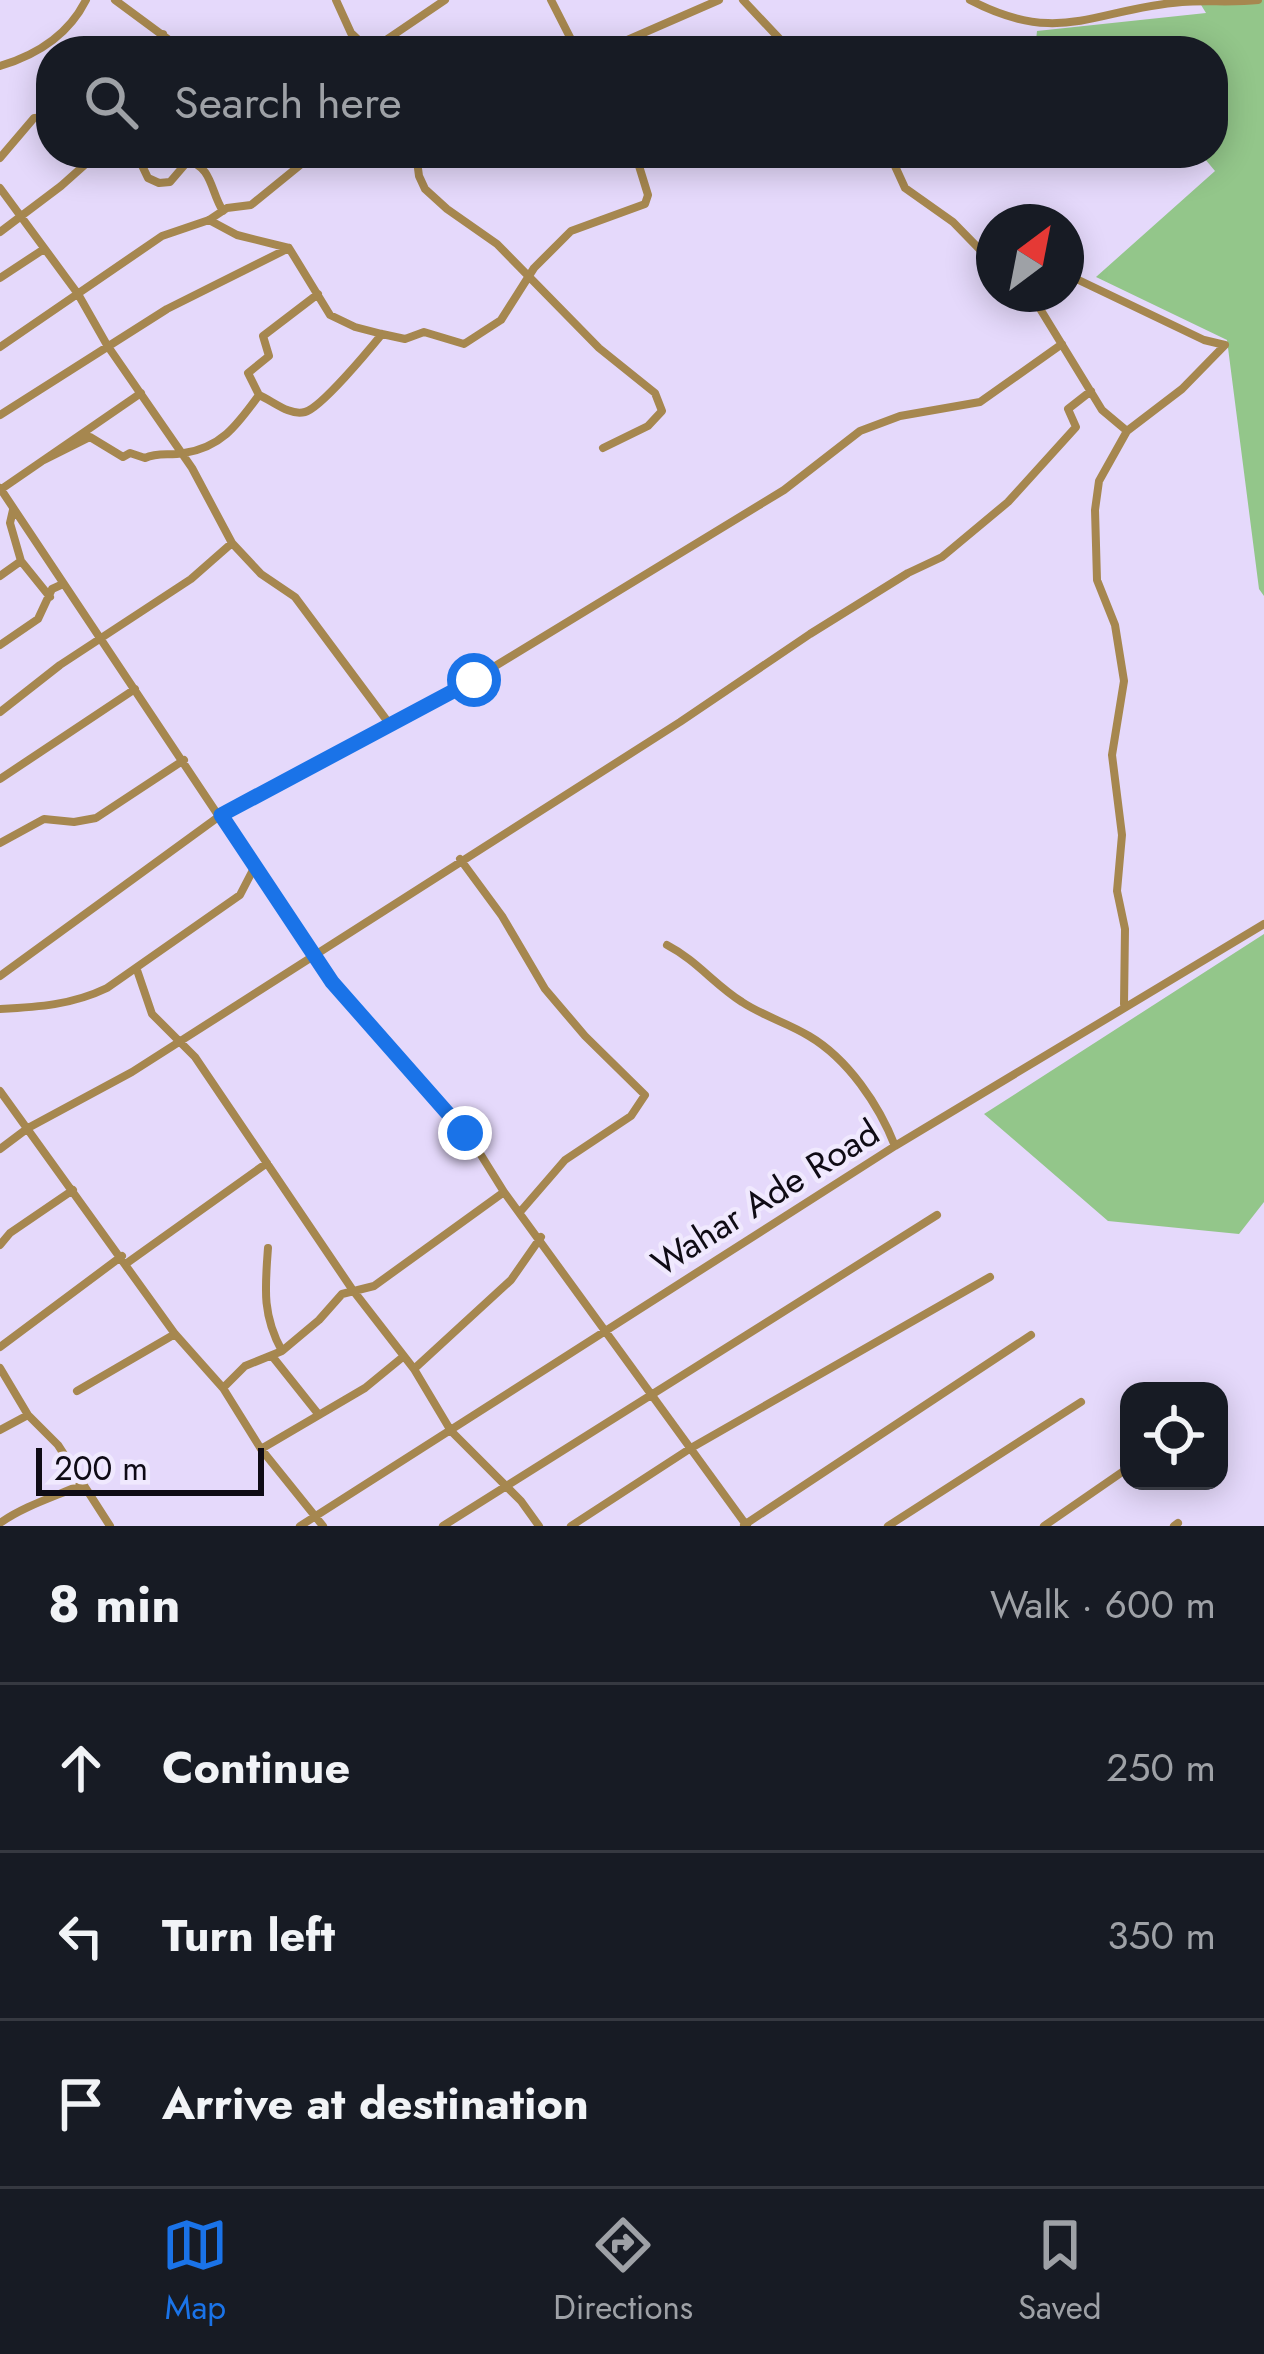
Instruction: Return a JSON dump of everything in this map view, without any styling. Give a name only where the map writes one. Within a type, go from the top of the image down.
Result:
[{"type":"street","points":[[56,36],[79,15],[86,0]]},
{"type":"street","points":[[116,0],[165,36]]},
{"type":"street","points":[[336,0],[354,36]]},
{"type":"street","points":[[392,36],[445,0]]},
{"type":"street","points":[[551,0],[569,36]]},
{"type":"street","points":[[636,36],[719,0]]},
{"type":"street","points":[[743,0],[777,36]]},
{"type":"street","points":[[970,0],[1030,24],[1053,25],[1179,2],[1258,0]]},
{"type":"street","points":[[0,66],[36,55]]},
{"type":"street","points":[[0,158],[36,118]]},
{"type":"street","points":[[0,232],[80,168]]},
{"type":"street","points":[[143,168],[148,178],[160,183],[170,182],[182,168]]},
{"type":"street","points":[[201,168],[223,211]]},
{"type":"street","points":[[0,347],[162,236],[251,205],[295,168]]},
{"type":"street","points":[[417,168],[425,189],[497,244],[599,348],[655,393],[662,412],[648,426],[604,448]]},
{"type":"street","points":[[209,220],[237,235],[290,248],[330,314],[355,327],[405,339],[424,332],[464,344],[500,320],[529,274],[571,231],[645,204],[648,195],[640,168]]},
{"type":"street","points":[[896,168],[905,188],[953,222],[976,246]]},
{"type":"street","points":[[0,188],[79,294],[107,345],[182,454],[232,543],[261,574],[295,597],[391,726]]},
{"type":"street","points":[[0,415],[167,309],[290,248]]},
{"type":"street","points":[[0,278],[44,249]]},
{"type":"street","points":[[1084,283],[1225,346],[1182,389],[1127,431],[1107,462],[1095,510],[1097,580],[1115,625],[1124,681],[1112,755],[1123,858],[1117,891],[1125,929],[1124,1005]]},
{"type":"street","points":[[318,294],[263,336],[268,356],[248,373],[259,395],[290,412],[307,412],[327,397],[382,334]]},
{"type":"street","points":[[1042,312],[1091,392],[1114,424],[1127,431]]},
{"type":"street","points":[[0,976],[221,815],[474,680],[784,490],[860,431],[900,416],[980,402],[1062,344]]},
{"type":"street","points":[[0,1148],[132,1072],[680,722],[809,634],[941,557],[1008,502],[1064,442],[1076,427],[1068,409],[1091,392]]},
{"type":"street","points":[[141,393],[0,489],[314,957],[471,1139],[504,1192],[541,1237],[745,1526],[1031,1335]]},
{"type":"street","points":[[41,461],[90,437],[123,457],[182,454],[220,443],[259,395]]},
{"type":"street","points":[[13,510],[10,523],[21,561],[50,598]]},
{"type":"street","points":[[0,712],[191,579],[232,543]]},
{"type":"street","points":[[0,576],[21,561]]},
{"type":"street","points":[[0,645],[38,620],[52,589],[63,584]]},
{"type":"street","points":[[0,779],[135,689]]},
{"type":"street","points":[[0,843],[44,819],[96,818],[184,760]]},
{"type":"street","points":[[460,859],[502,916],[545,989],[584,1036],[645,1095],[632,1116],[566,1160],[520,1212]]},
{"type":"street","points":[[0,1010],[86,998],[137,970],[239,895],[254,868]]},
{"type":"street","name":"Wahar Ade Road","points":[[300,1526],[895,1146],[1264,924]]},
{"type":"street","points":[[667,945],[694,961],[746,1006],[806,1034],[844,1065],[895,1146]]},
{"type":"street","points":[[137,970],[152,1014],[195,1057],[352,1289],[414,1369],[451,1431],[538,1526]]},
{"type":"street","points":[[0,1091],[175,1334],[223,1388],[261,1449],[323,1526]]},
{"type":"street","points":[[0,1347],[267,1163]]},
{"type":"street","points":[[0,1245],[74,1190]]},
{"type":"street","points":[[223,1388],[245,1366],[277,1353],[352,1289],[374,1286],[504,1192]]},
{"type":"street","points":[[443,1526],[937,1216]]},
{"type":"street","points":[[414,1369],[511,1280],[541,1237]]},
{"type":"street","points":[[268,1248],[266,1316],[277,1353],[319,1414]]},
{"type":"street","points":[[571,1526],[692,1448],[990,1277]]},
{"type":"street","points":[[77,1391],[175,1334]]},
{"type":"street","points":[[261,1449],[365,1388],[404,1356]]},
{"type":"street","points":[[0,1368],[28,1415],[58,1445],[110,1526]]},
{"type":"street","points":[[888,1526],[1081,1402]]},
{"type":"street","points":[[0,1430],[28,1415]]},
{"type":"street","points":[[1044,1526],[1120,1474]]},
{"type":"street","points":[[0,1523],[18,1510],[81,1485]]},
{"type":"green space","points":[[1198,0],[1264,0],[1264,596],[1259,589],[1227,340],[1096,277],[1215,171],[1212,168],[1228,168],[1228,36],[1036,36],[1037,31],[1206,13]]},
{"type":"green space","points":[[1264,934],[1264,1202],[1239,1234],[1108,1221],[984,1114]]},
{"type":"route","points":[[465,1133],[332,982],[221,815],[474,680]]}]
